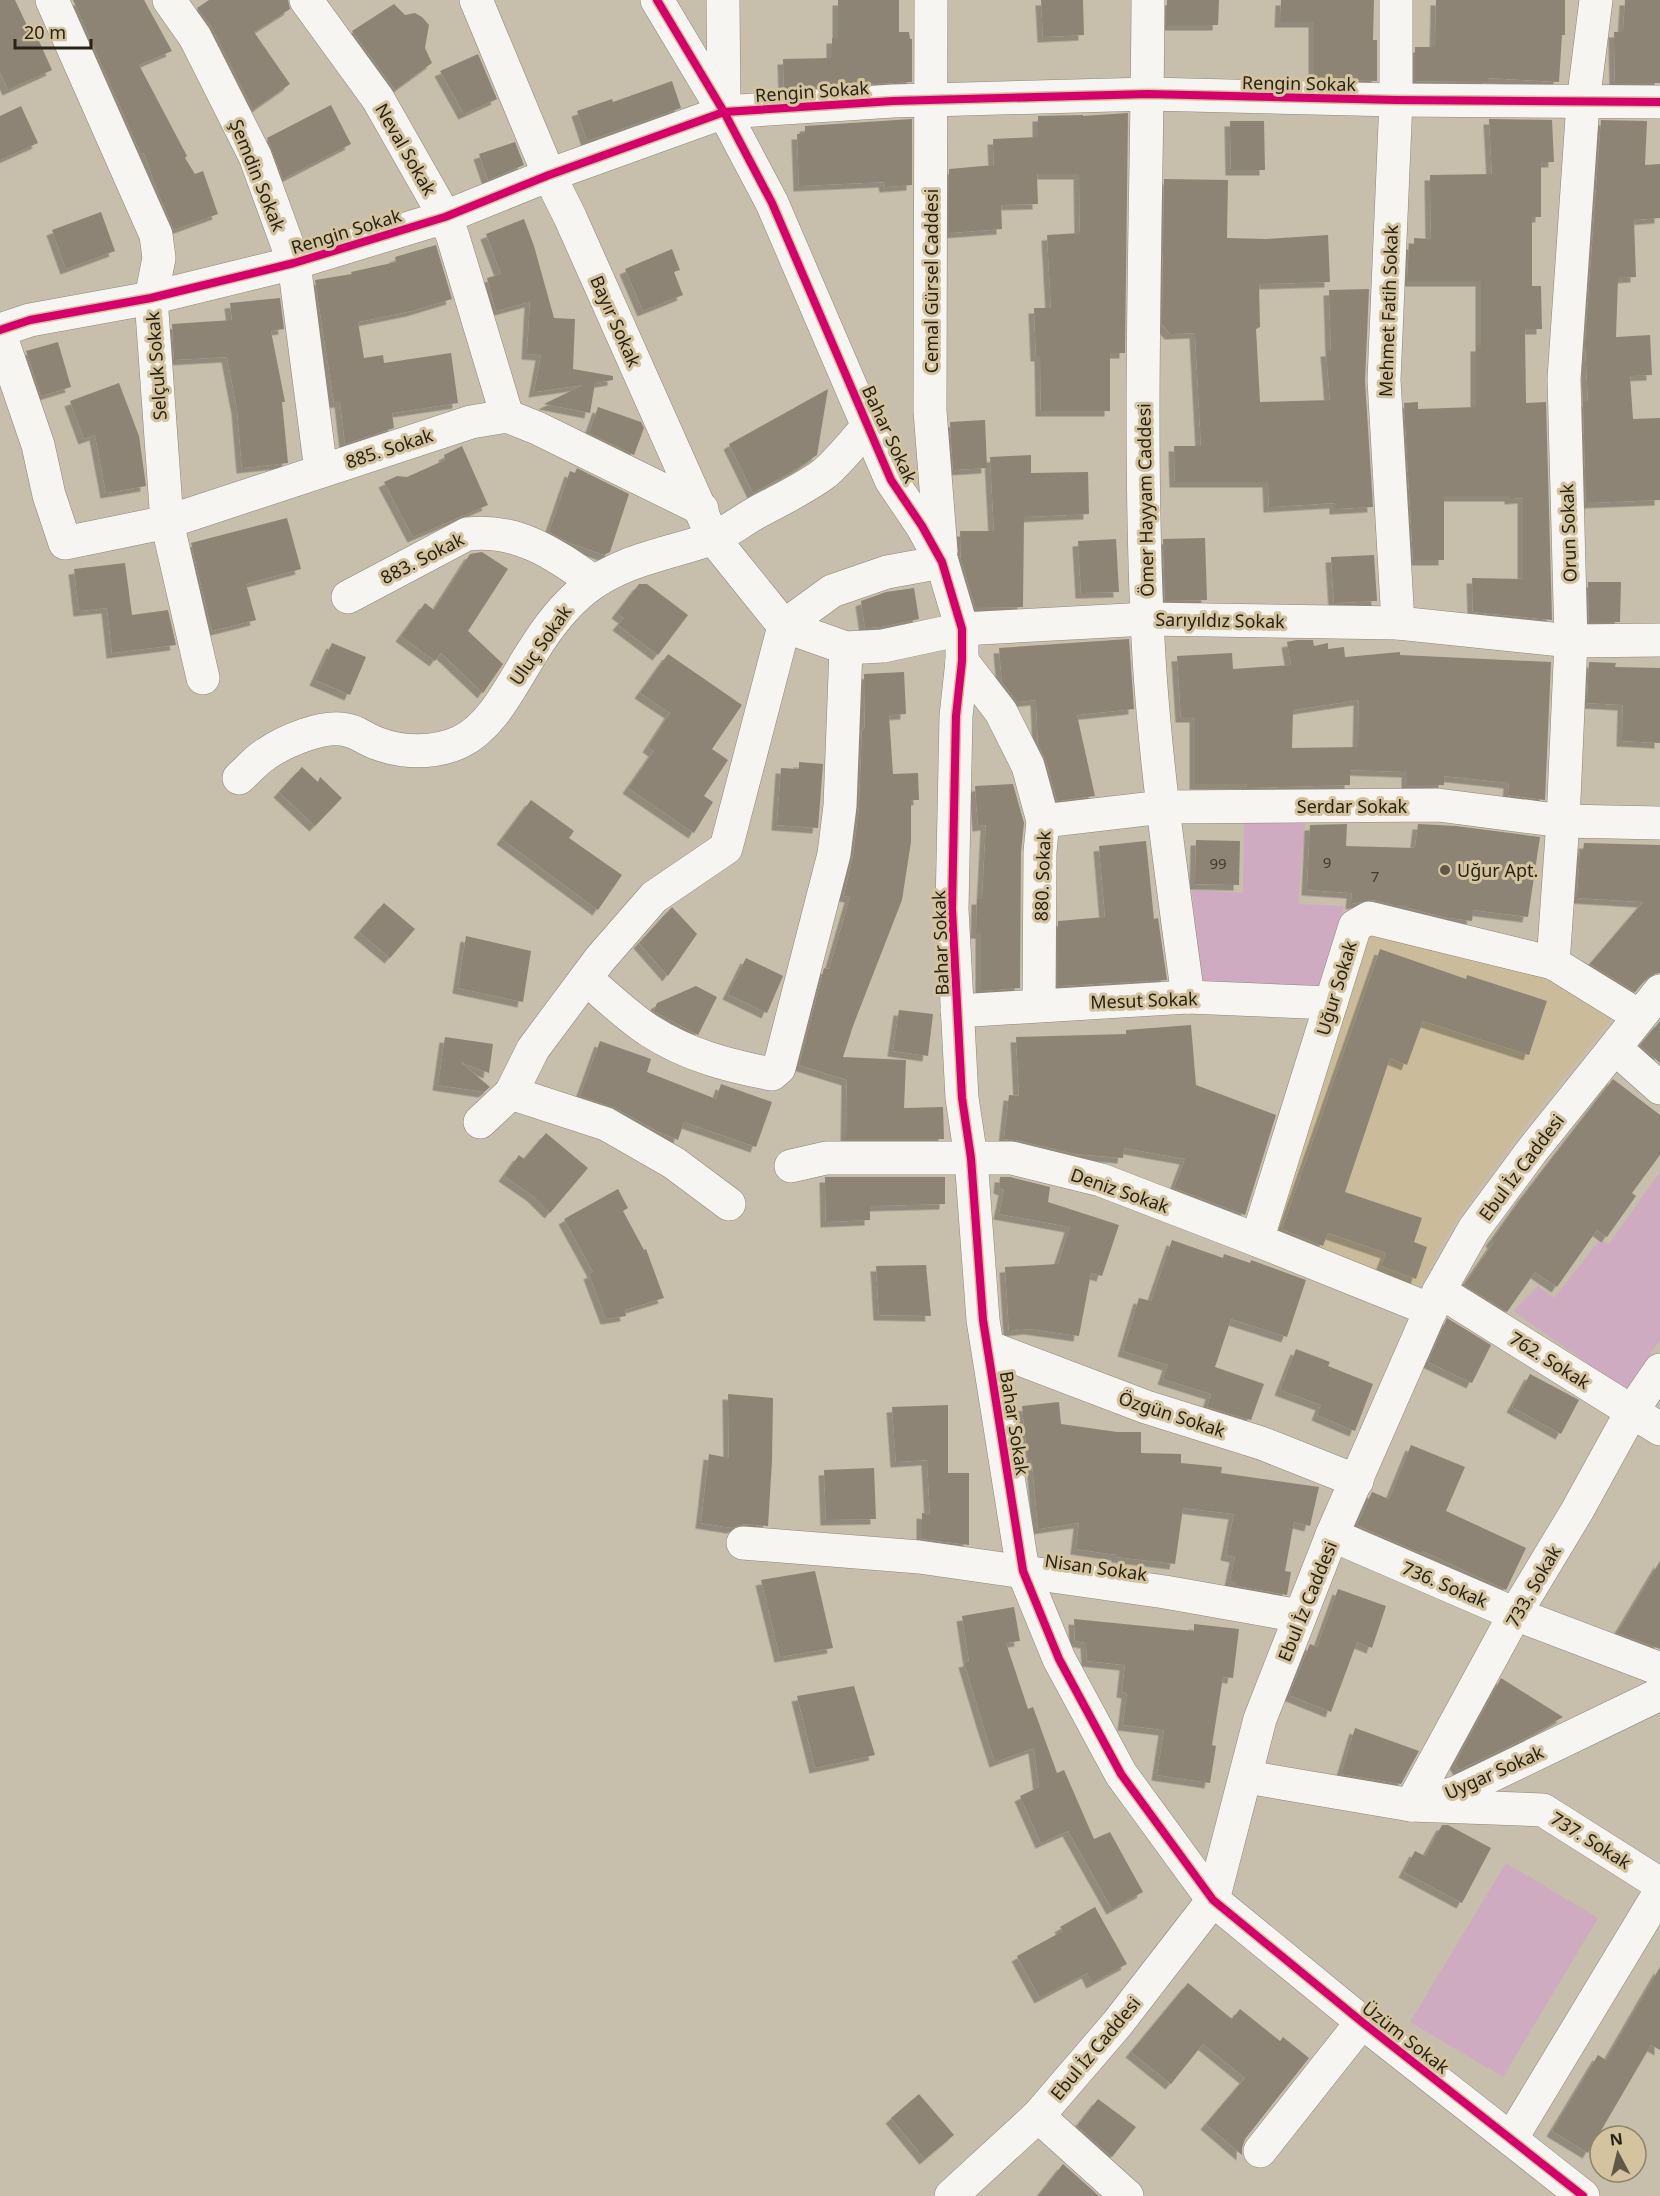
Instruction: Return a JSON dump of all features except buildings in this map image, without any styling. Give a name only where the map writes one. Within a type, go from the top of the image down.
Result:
[{"type":"street","name":"Selçuk Sokak","points":[[52,0],[156,235],[159,258],[151,298],[167,522],[203,678]]},
{"type":"street","name":"Şemdin Sokak","points":[[169,0],[195,37],[255,156],[294,264],[321,471]]},
{"type":"street","name":"Neval Sokak","points":[[306,0],[378,99],[445,217],[507,416]]},
{"type":"street","name":"Bayır Sokak","points":[[476,0],[549,175],[708,524],[784,626]]},
{"type":"street","name":"Bahar Sokak","points":[[657,0],[724,112],[772,203],[891,480],[922,526],[942,562],[962,629],[962,661],[956,716],[952,909],[962,1098],[971,1158],[983,1320],[1023,1571],[1059,1659],[1120,1774],[1213,1900]]},
{"type":"street","points":[[723,0],[724,112]]},
{"type":"street","name":"Cemal Gürsel Caddesi","points":[[932,0],[930,411],[942,562]]},
{"type":"street","name":"Ömer Hayyam Caddesi","points":[[1148,0],[1142,394],[1147,619],[1163,807],[1188,997]]},
{"type":"street","name":"Mehmet Fatih Sokak","points":[[1396,0],[1395,100],[1384,380],[1398,622]]},
{"type":"street","name":"Orun Sokak","points":[[1553,963],[1563,821],[1571,641],[1564,379],[1583,103],[1596,0]]},
{"type":"street","name":"Rengin Sokak","points":[[0,332],[30,320],[151,298],[294,264],[445,217],[549,175],[724,112],[931,100],[1148,94],[1583,103],[1660,102]]},
{"type":"street","name":"885. Sokak","points":[[0,332],[38,445],[49,495],[64,543],[167,522],[471,422],[507,416]]},
{"type":"street","points":[[507,416],[537,429],[708,524]]},
{"type":"street","name":"Uluç Sokak","points":[[239,778],[264,754],[309,734],[331,729],[347,729],[381,744],[403,750],[436,748],[460,742],[474,734],[488,718],[552,623],[572,600],[594,582],[708,524],[824,474],[868,426]]},
{"type":"street","name":"883. Sokak","points":[[348,597],[466,534],[484,532],[515,536],[560,558],[594,582]]},
{"type":"street","points":[[480,1122],[512,1094],[533,1049],[586,979],[654,897],[726,848],[784,626],[832,591],[886,572],[942,562]]},
{"type":"street","name":"Sarıyıldız Sokak","points":[[784,626],[846,648],[884,646],[962,629],[1147,619],[1398,622],[1571,641],[1660,640]]},
{"type":"street","points":[[586,979],[649,1031],[690,1053],[747,1070],[772,1074],[779,1068],[834,854],[840,806],[846,648]]},
{"type":"street","name":"880. Sokak","points":[[962,661],[1001,712],[1028,766],[1043,821],[1040,852],[1039,1005]]},
{"type":"street","name":"Serdar Sokak","points":[[1043,821],[1163,807],[1438,805],[1563,821],[1660,823]]},
{"type":"street","name":"Uğur Sokak","points":[[1257,1240],[1355,926],[1369,918],[1553,963],[1640,1016]]},
{"type":"street","name":"Ebul İz Caddesi","points":[[951,2196],[1038,2116],[1117,2024],[1213,1900],[1247,1777],[1260,1719],[1332,1535],[1435,1301],[1474,1229],[1531,1152],[1660,991]]},
{"type":"street","name":"Mesut Sokak","points":[[957,1011],[1188,997],[1331,1003]]},
{"type":"street","points":[[1615,1048],[1660,1088]]},
{"type":"street","points":[[512,1094],[606,1124],[674,1163],[729,1204]]},
{"type":"street","name":"Deniz Sokak","points":[[791,1167],[826,1158],[1012,1158],[1101,1180],[1257,1240],[1435,1301]]},
{"type":"street","name":"762. Sokak","points":[[1435,1301],[1632,1411],[1660,1429]]},
{"type":"street","name":"Özgün Sokak","points":[[988,1347],[1146,1407],[1261,1443],[1357,1481]]},
{"type":"street","name":"733. Sokak","points":[[1411,1805],[1515,1614],[1632,1411],[1660,1370]]},
{"type":"street","name":"736. Sokak","points":[[1332,1535],[1515,1614],[1660,1669]]},
{"type":"street","name":"Nisan Sokak","points":[[743,1543],[919,1557],[1165,1592],[1300,1616]]},
{"type":"street","name":"Uygar Sokak","points":[[1247,1777],[1411,1805],[1455,1793],[1660,1694]]},
{"type":"street","name":"737. Sokak","points":[[1411,1805],[1543,1810],[1660,1884]]},
{"type":"street","points":[[1511,2139],[1660,1892]]},
{"type":"street","name":"Üzüm Sokak","points":[[1213,1900],[1362,2022],[1583,2196]]},
{"type":"street","points":[[1260,2151],[1362,2022]]},
{"type":"street","points":[[1038,2116],[1127,2196]]},
{"type":"shaded area","points":[[1244,822],[1305,823],[1298,904],[1344,906],[1324,992],[1202,984],[1192,890],[1243,893]]},
{"type":"shaded area","points":[[1371,927],[1542,977],[1616,1006],[1617,1012],[1524,1127],[1459,1215],[1420,1289],[1270,1234]]},
{"type":"shaded area","points":[[1660,1172],[1660,1340],[1626,1390],[1513,1311],[1538,1286],[1554,1298],[1600,1240],[1609,1244]]},
{"type":"shaded area","points":[[1506,1863],[1598,1918],[1503,2077],[1410,2022]]},
{"type":"cycle path","points":[[657,0],[724,112],[772,203],[891,480],[922,526],[942,562],[962,629],[962,661],[956,716],[952,909],[962,1098],[971,1158],[983,1320],[1023,1571],[1059,1659],[1121,1774],[1213,1900],[1362,2022],[1583,2196]]},
{"type":"cycle path","points":[[0,330],[30,320],[151,298],[294,263],[445,217],[549,175],[724,112],[893,101],[1148,94],[1396,100],[1660,102]]},
{"type":"place","name":"Uğur Apt.","points":[[1445,870]]}]
